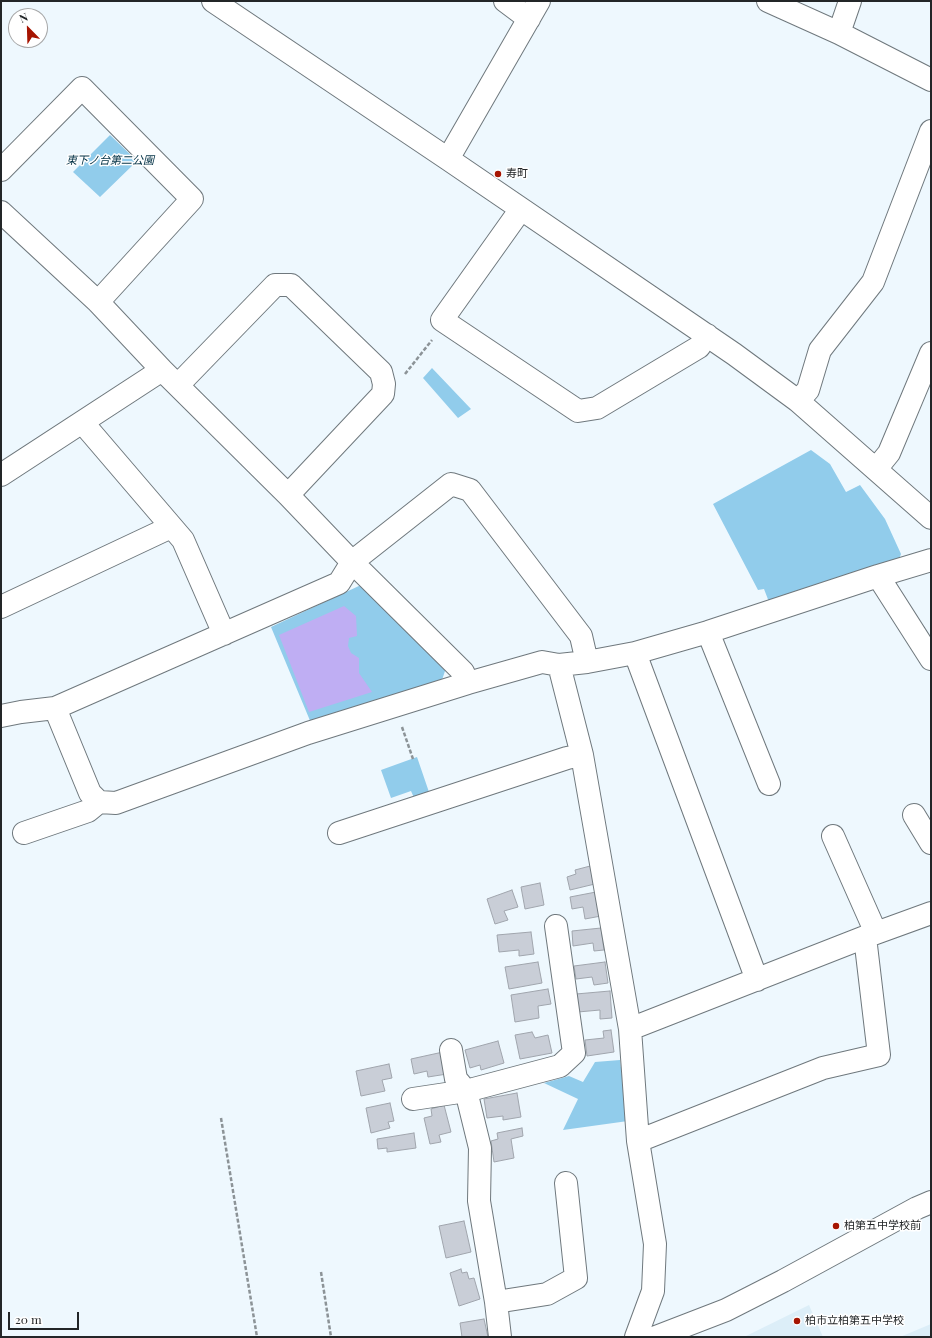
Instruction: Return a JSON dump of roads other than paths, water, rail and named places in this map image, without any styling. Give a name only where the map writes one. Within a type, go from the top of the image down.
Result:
[{"type":"street","points":[[212,1],[708,335],[798,401],[931,518]]},
{"type":"street","points":[[448,159],[534,10],[505,1]]},
{"type":"street","points":[[768,1],[839,33],[931,80]]},
{"type":"street","points":[[839,33],[850,1]]},
{"type":"street","points":[[1,170],[82,88],[192,199],[98,302]]},
{"type":"street","points":[[798,401],[808,390],[820,350],[873,282],[931,131]]},
{"type":"street","points":[[521,209],[442,320],[578,411],[596,408],[699,347],[708,335]]},
{"type":"street","points":[[1,212],[98,302],[162,370],[463,672],[468,682]]},
{"type":"street","points":[[178,385],[275,285],[291,285],[381,372],[384,384],[383,394],[288,495]]},
{"type":"street","points":[[876,469],[888,453],[931,353]]},
{"type":"street","points":[[1,475],[162,370]]},
{"type":"street","points":[[82,422],[183,540],[224,634]]},
{"type":"street","points":[[1,716],[55,708],[339,583],[352,562],[451,484],[470,490],[581,636],[587,662]]},
{"type":"street","points":[[1,608],[171,527]]},
{"type":"street","points":[[55,708],[90,793],[99,802],[116,803],[308,733],[468,682],[542,662],[559,665],[587,662],[635,653],[708,632],[931,560]]},
{"type":"street","points":[[878,576],[931,659]]},
{"type":"street","points":[[708,632],[769,784]]},
{"type":"street","points":[[635,653],[757,980]]},
{"type":"street","points":[[559,665],[582,755],[630,1029],[638,1141],[655,1244],[654,1291],[636,1337]]},
{"type":"street","points":[[339,833],[567,758],[582,755]]},
{"type":"street","points":[[24,833],[88,811],[99,802]]},
{"type":"street","points":[[914,815],[931,844]]},
{"type":"street","points":[[638,1141],[823,1068],[879,1055],[871,935],[833,836]]},
{"type":"street","points":[[630,1029],[931,913]]},
{"type":"street","points":[[413,1099],[466,1091],[560,1066],[574,1053],[556,926]]},
{"type":"street","points":[[451,1050],[456,1079],[466,1091],[480,1148],[479,1201],[496,1302],[500,1337]]},
{"type":"street","points":[[496,1302],[547,1294],[576,1278],[566,1183]]},
{"type":"street","points":[[656,1337],[732,1306],[783,1281],[917,1208],[931,1202]]},
{"type":"place","name":"寿町","points":[[498,174]]},
{"type":"place","name":"柏第五中学校前","points":[[836,1226]]},
{"type":"place","name":"柏市立柏第五中学校","points":[[797,1321]]},
{"type":"park label","name":"東下ノ台第二公園","points":[[110,161]]}]
